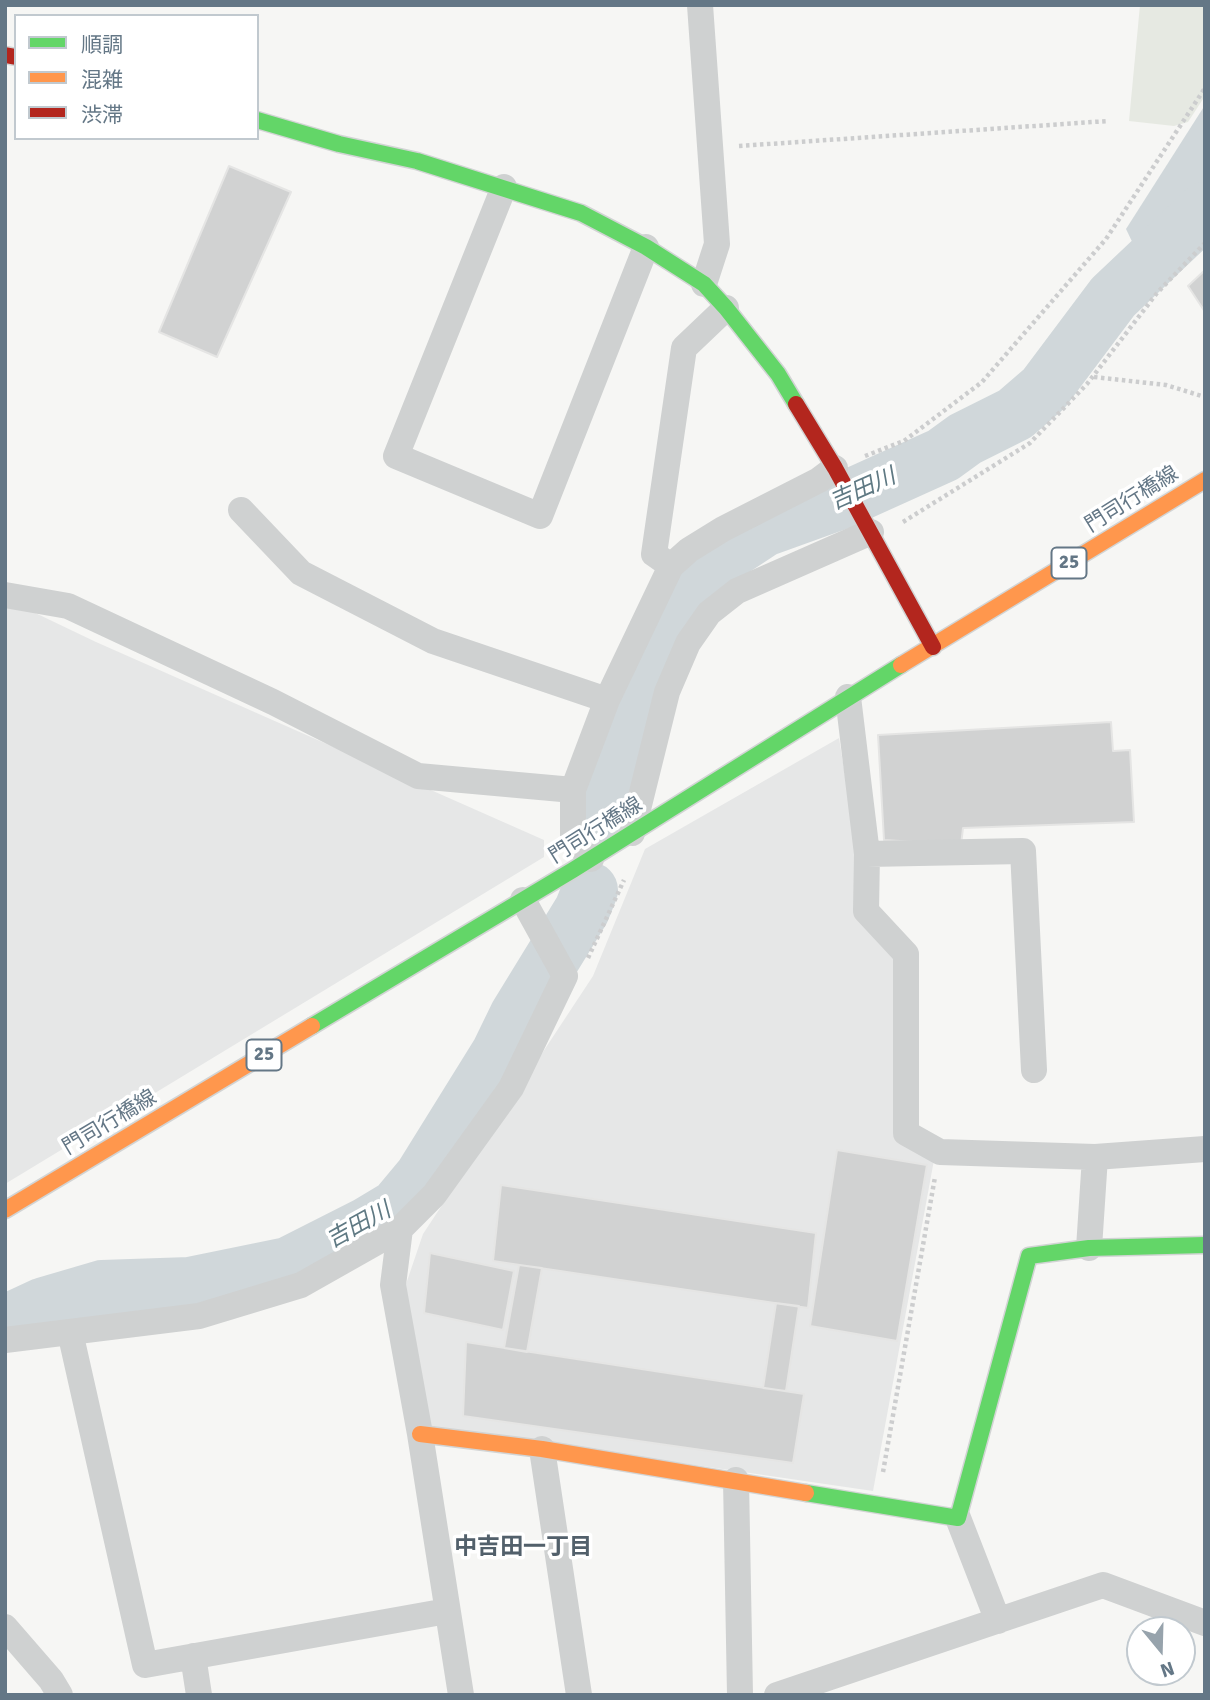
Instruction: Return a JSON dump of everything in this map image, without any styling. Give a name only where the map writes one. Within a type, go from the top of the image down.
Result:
[{"type":"street","points":[[700,5],[717,244],[704,284]]},
{"type":"street","points":[[259,121],[339,144],[417,161],[581,213],[646,247],[704,284],[778,374],[868,527],[933,647]]},
{"type":"street","points":[[504,187],[396,456],[540,516],[646,247]]},
{"type":"street","points":[[671,566],[654,554],[684,348],[726,308]]},
{"type":"street","points":[[591,859],[573,838],[573,790],[607,700],[671,566],[688,550],[723,528],[820,480],[839,476]]},
{"type":"street","name":"門司行橋線","points":[[5,1210],[523,901],[1205,480]]},
{"type":"street","points":[[242,510],[300,573],[433,641],[607,700]]},
{"type":"street","points":[[632,833],[667,692],[688,643],[709,613],[737,591],[868,527]]},
{"type":"street","points":[[5,595],[68,607],[273,702],[418,776],[573,790]]},
{"type":"street","points":[[848,698],[867,854],[866,911],[906,954],[905,1133],[940,1152],[1095,1157],[1205,1149]]},
{"type":"street","points":[[867,854],[1023,851],[1034,1070]]},
{"type":"street","points":[[5,1340],[199,1316],[301,1285],[400,1229],[434,1195],[511,1087],[564,979],[523,901]]},
{"type":"street","points":[[1089,1248],[1095,1157]]},
{"type":"street","points":[[400,1229],[393,1285],[420,1434],[461,1695]]},
{"type":"street","points":[[998,1620],[958,1518],[1029,1256],[1089,1248],[1205,1245]]},
{"type":"street","points":[[70,1332],[145,1665],[447,1611]]},
{"type":"street","points":[[420,1434],[542,1449],[958,1518]]},
{"type":"street","points":[[542,1449],[579,1695]]},
{"type":"street","points":[[736,1480],[740,1695]]},
{"type":"street","points":[[777,1695],[1103,1585],[1205,1623]]},
{"type":"street","points":[[5,1627],[51,1680],[60,1695]]},
{"type":"street","points":[[193,1656],[200,1695]]},
{"type":"path","points":[[839,476],[904,441],[982,382],[1106,239],[1205,88]]},
{"type":"path","points":[[710,148],[1108,121]]},
{"type":"path","points":[[900,523],[1030,443],[1093,377],[1157,293],[1205,243]]},
{"type":"path","points":[[1093,377],[1166,384],[1205,397]]},
{"type":"path","points":[[564,979],[582,970],[625,878]]},
{"type":"path","points":[[878,1504],[940,1152]]},
{"type":"shaded area","points":[[1140,5],[1205,5],[1205,96],[1188,122],[1174,126],[1129,121]]},
{"type":"shaded area","points":[[1205,105],[1205,234],[1153,285],[1126,229]]},
{"type":"shaded area","points":[[5,605],[27,609],[544,840],[544,857],[5,1184]]},
{"type":"shaded area","points":[[839,738],[857,850],[897,956],[900,1138],[934,1160],[873,1491],[428,1426],[404,1290],[423,1234],[593,976],[645,849]]},
{"type":"building","points":[[229,166],[291,192],[217,357],[159,332]]},
{"type":"building","points":[[1205,270],[1205,312],[1188,286]]},
{"type":"building","points":[[1111,722],[1113,751],[1130,750],[1134,822],[963,828],[961,845],[884,840],[878,735]]},
{"type":"building","points":[[837,1150],[927,1165],[897,1341],[810,1326]]},
{"type":"building","points":[[501,1185],[816,1233],[808,1308],[493,1261]]},
{"type":"building","points":[[430,1253],[514,1271],[503,1330],[424,1313]]},
{"type":"building","points":[[519,1265],[542,1268],[527,1352],[504,1348]]},
{"type":"building","points":[[776,1303],[799,1306],[786,1391],[763,1388]]},
{"type":"building","points":[[466,1342],[804,1394],[793,1463],[463,1416]]},
{"type":"waterway","name":"吉田川","points":[[606,821],[638,702],[677,616],[711,564],[764,529],[839,502],[943,455],[965,439],[1015,414],[1044,389],[1113,297],[1205,210]]},
{"type":"waterway","name":"吉田川","points":[[5,1323],[44,1305],[102,1288],[190,1285],[288,1265],[397,1207],[422,1177],[499,1053],[517,1016],[582,910],[590,890]]},
{"type":"traffic: fast","points":[[259,121],[339,144],[417,161],[581,213],[646,247],[704,284],[778,374],[796,404]]},
{"type":"traffic: fast","points":[[312,1026],[573,870],[901,665]]},
{"type":"traffic: fast","points":[[806,1493],[958,1518],[1029,1256],[1089,1248],[1205,1245]]},
{"type":"traffic: slow","points":[[901,665],[1205,480]]},
{"type":"traffic: slow","points":[[5,1210],[312,1026]]},
{"type":"traffic: slow","points":[[420,1434],[542,1449],[806,1493]]},
{"type":"traffic: jam","points":[[5,55],[14,57]]},
{"type":"traffic: jam","points":[[796,404],[835,468],[933,647]]},
{"type":"district","name":"中吉田一丁目","points":[[523,1548]]}]
